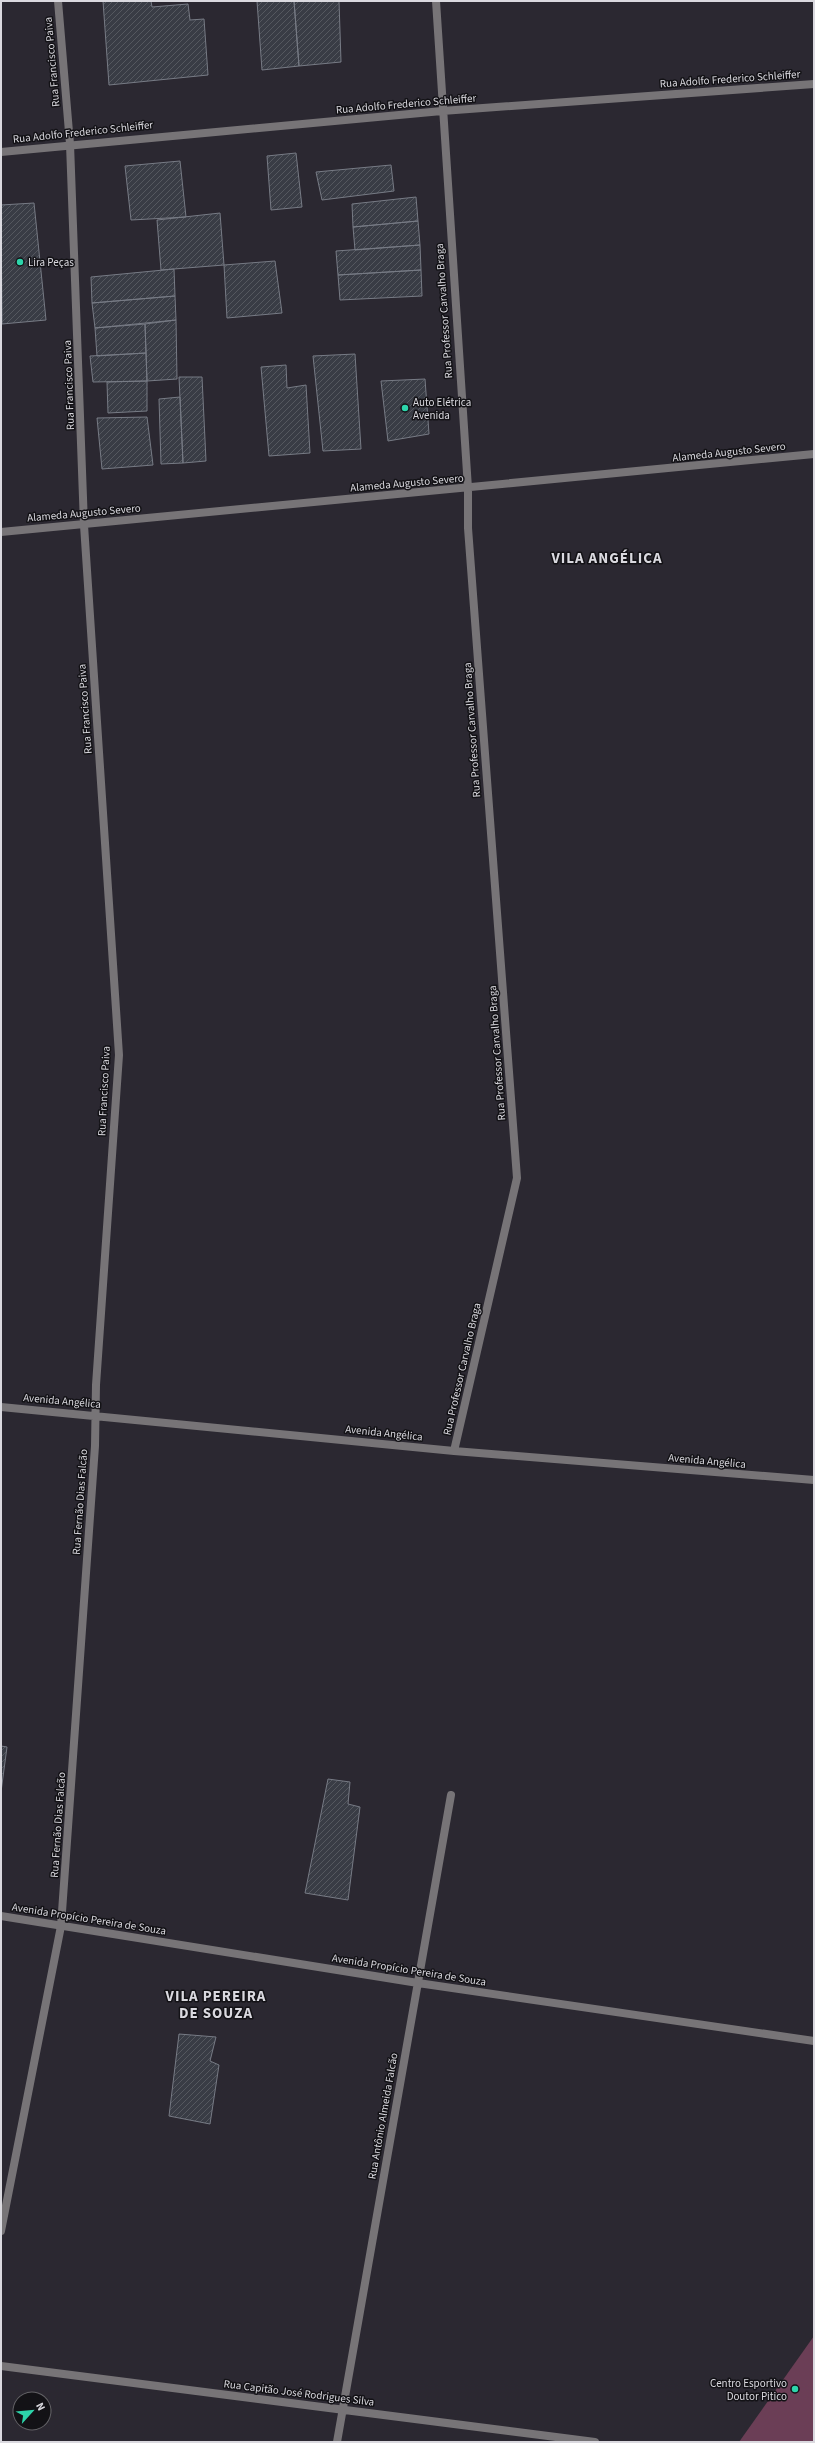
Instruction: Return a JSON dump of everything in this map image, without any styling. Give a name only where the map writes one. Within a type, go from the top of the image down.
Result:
[{"type":"street","name":"Rua Francisco Paiva","points":[[58,1],[70,144],[84,525],[119,1055],[96,1385],[96,1416]]},
{"type":"street","name":"Rua Professor Carvalho Braga","points":[[436,1],[442,111],[468,488],[468,528],[517,1178],[454,1451]]},
{"type":"street","name":"Rua Adolfo Frederico Schleiffer","points":[[1,152],[70,144],[442,111],[814,84]]},
{"type":"street","name":"Alameda Augusto Severo","points":[[1,532],[814,454]]},
{"type":"street","name":"Avenida Angélica","points":[[1,1407],[454,1451],[814,1480]]},
{"type":"street","name":"Rua Fernão Dias Falcão","points":[[1,2231],[61,1926],[96,1416]]},
{"type":"street","name":"Rua Antônio Almeida Falcão","points":[[337,2442],[451,1794]]},
{"type":"street","name":"Avenida Propício Pereira de Souza","points":[[1,1916],[418,1983],[814,2042]]},
{"type":"street","name":"Rua Capitão José Rodrigues Silva","points":[[1,2366],[595,2442]]},
{"type":"shaded area","name":"Centro Esportivo Doutor Pitico","points":[[814,2336],[814,2442],[739,2442]]},
{"type":"building","points":[[103,1],[151,1],[152,7],[188,4],[190,20],[204,19],[208,75],[109,85]]},
{"type":"building","points":[[257,1],[294,1],[299,66],[262,70]]},
{"type":"building","points":[[294,1],[339,1],[341,62],[299,66]]},
{"type":"building","points":[[296,153],[302,207],[271,210],[267,156]]},
{"type":"building","points":[[180,161],[186,217],[131,220],[125,166]]},
{"type":"building","points":[[391,165],[394,191],[322,200],[316,172]]},
{"type":"building","points":[[416,197],[418,221],[353,227],[352,204]]},
{"type":"building","name":"Lira Peças","points":[[34,203],[46,320],[2,324],[1,205]]},
{"type":"building","points":[[220,213],[224,265],[161,270],[157,220]]},
{"type":"building","points":[[418,221],[420,245],[355,250],[353,227]]},
{"type":"building","points":[[420,245],[421,270],[338,275],[336,251]]},
{"type":"building","points":[[275,261],[282,313],[227,318],[224,265]]},
{"type":"building","points":[[174,269],[175,296],[92,303],[91,277]]},
{"type":"building","points":[[421,270],[422,296],[340,300],[338,275]]},
{"type":"building","points":[[175,296],[176,320],[95,328],[92,303]]},
{"type":"building","points":[[176,320],[177,379],[147,381],[145,324]]},
{"type":"building","points":[[145,324],[146,353],[97,356],[95,328]]},
{"type":"building","points":[[146,353],[147,381],[93,382],[90,356]]},
{"type":"building","points":[[355,354],[361,449],[323,451],[313,356]]},
{"type":"building","points":[[286,365],[287,388],[306,385],[310,453],[269,456],[261,367]]},
{"type":"building","points":[[179,377],[202,377],[206,461],[183,463]]},
{"type":"building","name":"Auto Elétrica Avenida","points":[[425,379],[429,434],[388,441],[381,381]]},
{"type":"building","points":[[147,381],[147,411],[108,413],[107,382]]},
{"type":"building","points":[[180,397],[183,463],[161,464],[159,399]]},
{"type":"building","points":[[147,417],[153,465],[102,469],[97,418]]},
{"type":"building","points":[[1,1746],[7,1747],[1,1792]]},
{"type":"building","points":[[328,1779],[350,1782],[348,1804],[360,1807],[348,1900],[305,1893]]},
{"type":"building","points":[[179,2034],[216,2037],[210,2061],[219,2065],[210,2124],[169,2116]]},
{"type":"place","name":"Lira Peças","points":[[20,262]]},
{"type":"place","name":"Auto Elétrica Avenida","points":[[405,408]]},
{"type":"place","name":"Centro Esportivo Doutor Pitico","points":[[795,2389]]},
{"type":"district","name":"VILA ANGÉLICA","points":[[607,558]]},
{"type":"district","name":"VILA PEREIRA DE SOUZA","points":[[216,2004]]}]
